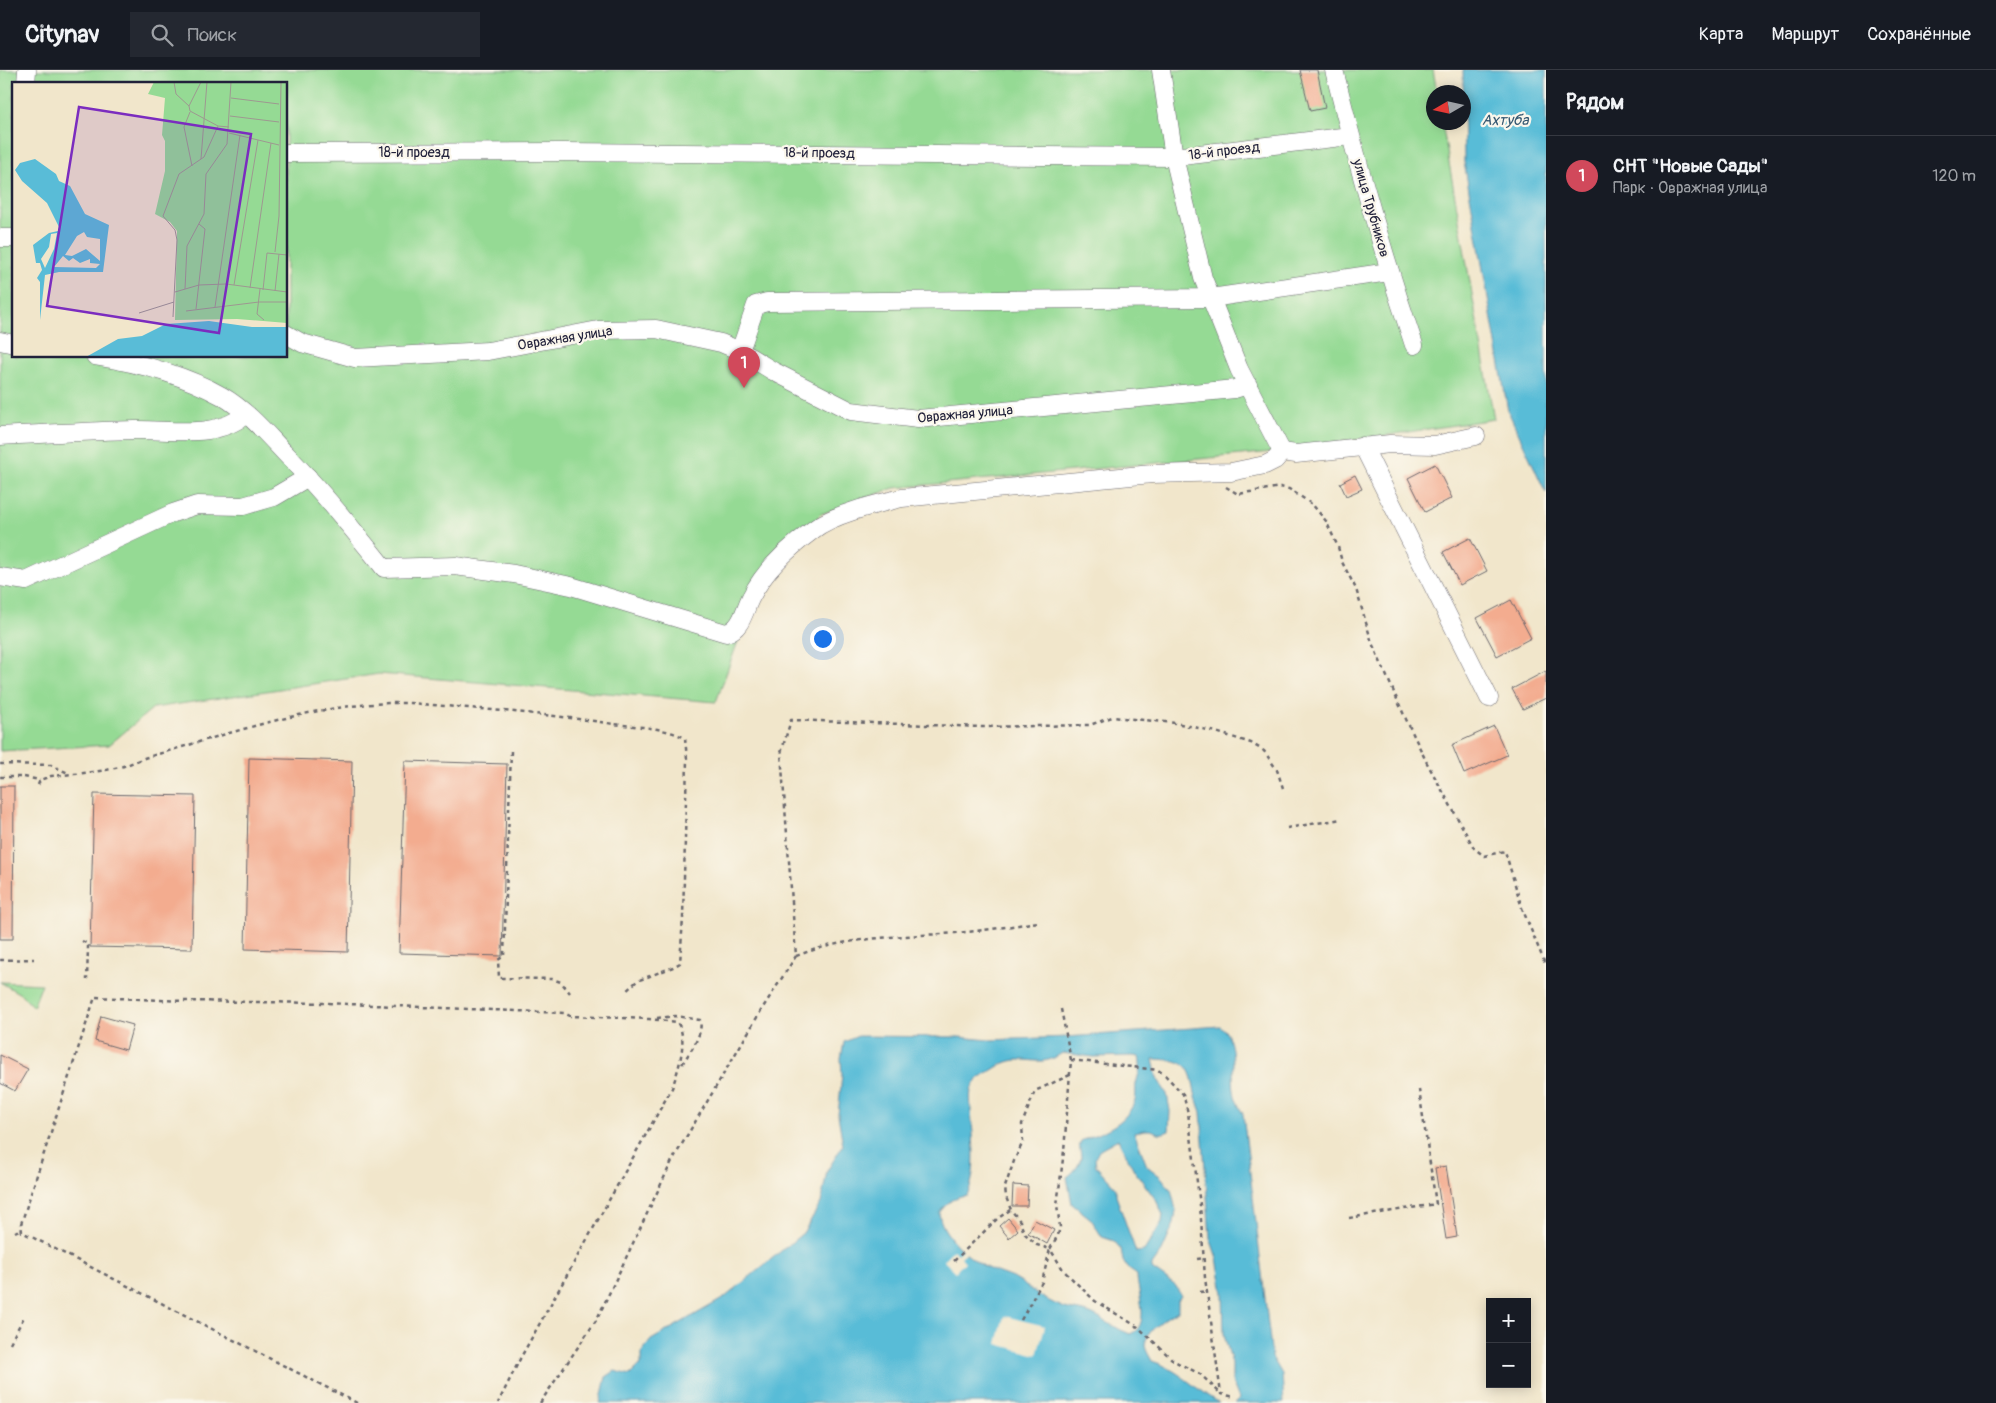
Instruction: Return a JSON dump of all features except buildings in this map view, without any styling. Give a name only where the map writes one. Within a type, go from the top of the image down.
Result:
[{"type":"street","points":[[1161,70],[1174,157],[1203,278],[1239,369],[1282,452]]},
{"type":"street","name":"улица Трубников","points":[[1334,70],[1350,136],[1389,272],[1414,345]]},
{"type":"street","name":"18-й проезд","points":[[288,153],[562,152],[1174,157],[1350,136]]},
{"type":"street","points":[[740,351],[756,305],[767,302],[1212,298],[1389,272]]},
{"type":"street","name":"Овражная улица","points":[[288,335],[302,343],[355,358],[488,351],[598,330],[656,329],[721,343],[740,351],[773,371],[851,411],[918,419],[1236,389],[1248,384]]},
{"type":"street","points":[[110,358],[155,368],[194,382],[224,397],[246,414],[308,477],[344,517],[384,568],[455,566],[514,574],[571,586],[726,633],[737,628],[751,595],[772,568],[814,528],[834,518],[902,498],[1152,474],[1217,474],[1265,465],[1275,460],[1282,452]]},
{"type":"street","points":[[0,436],[137,430],[194,431],[223,426],[239,420],[246,414]]},
{"type":"street","points":[[1282,452],[1296,454],[1390,444],[1435,445],[1476,436]]},
{"type":"street","points":[[1362,446],[1489,698]]},
{"type":"street","points":[[0,577],[26,581],[173,513],[197,505],[243,506],[274,497],[308,477]]},
{"type":"path","points":[[1217,474],[1228,489],[1238,494],[1280,487],[1289,489],[1312,504],[1326,521],[1338,547],[1342,562],[1356,589],[1372,643],[1427,763],[1474,848],[1484,856],[1505,850],[1522,908],[1546,966]]},
{"type":"path","points":[[0,777],[24,777],[40,780],[123,766],[149,756],[294,715],[326,709],[389,702],[584,719],[656,729],[681,736],[685,738],[687,760],[680,963],[637,981],[625,992]]},
{"type":"path","points":[[796,956],[781,753],[791,720],[983,728],[1090,725],[1112,717],[1176,723],[1250,742],[1264,751],[1277,770],[1283,788]]},
{"type":"path","points":[[510,751],[504,956],[498,960],[498,974],[499,978],[552,979],[561,982],[570,993]]},
{"type":"path","points":[[0,764],[51,765],[69,774]]},
{"type":"path","points":[[38,785],[40,780]]},
{"type":"path","points":[[1287,828],[1342,819]]},
{"type":"path","points":[[540,1403],[597,1319],[672,1161],[762,1009],[796,956],[817,948],[865,939],[956,933],[1038,922]]},
{"type":"path","points":[[82,941],[88,944],[87,980]]},
{"type":"path","points":[[0,960],[34,959]]},
{"type":"path","points":[[16,1232],[21,1229],[73,1066],[91,1002],[95,997],[183,1001],[324,1003],[656,1019],[677,1022],[681,1027],[680,1068]]},
{"type":"path","points":[[1021,1320],[1042,1282],[1050,1248],[1058,1235],[1060,1227],[1056,1205],[1064,1151],[1071,1060],[1061,1009]]},
{"type":"path","points":[[498,1403],[525,1349],[672,1088],[680,1068],[695,1043],[701,1025],[700,1020],[676,1016],[656,1019]]},
{"type":"path","points":[[1071,1060],[1158,1070],[1183,1094],[1188,1113],[1200,1205],[1207,1291],[1221,1394]]},
{"type":"path","points":[[1070,1075],[1035,1091],[1022,1124],[1023,1142],[1005,1187],[1006,1197],[1011,1210],[1020,1222],[1024,1233],[1037,1245],[1050,1248],[1064,1271],[1095,1301],[1138,1327],[1174,1361],[1200,1374],[1221,1394],[1235,1397]]},
{"type":"path","points":[[1349,1218],[1436,1204],[1419,1090]]},
{"type":"path","points":[[954,1261],[996,1219],[1011,1210]]},
{"type":"path","points":[[21,1229],[27,1235],[357,1403]]},
{"type":"path","points":[[1197,1259],[1204,1258]]},
{"type":"path","points":[[1199,1279],[1206,1278]]},
{"type":"path","points":[[1200,1292],[1207,1291]]},
{"type":"path","points":[[10,1343],[24,1317]]},
{"type":"path","points":[[236,1346],[238,1342]]},
{"type":"green space","points":[[0,70],[1433,70],[1436,85],[1426,85],[1426,130],[1443,130],[1494,419],[1283,451],[894,488],[821,514],[763,572],[716,702],[379,674],[153,708],[109,745],[0,751]]},
{"type":"green space","points":[[0,982],[42,984],[33,1007],[22,995]]},
{"type":"water","name":"Ахтуба","points":[[1463,70],[1546,70],[1546,493],[1508,411],[1464,162],[1464,130],[1471,130],[1471,85],[1463,85]]},
{"type":"water","points":[[1220,1026],[1226,1032],[1232,1049],[1235,1096],[1243,1114],[1272,1357],[1282,1374],[1284,1403],[1235,1403],[1239,1399],[1232,1381],[1232,1364],[1224,1334],[1223,1293],[1217,1258],[1210,1238],[1201,1112],[1188,1069],[1179,1062],[1153,1059],[1157,1078],[1167,1094],[1170,1111],[1169,1131],[1161,1133],[1150,1130],[1134,1132],[1147,1166],[1161,1177],[1171,1190],[1176,1210],[1174,1224],[1162,1251],[1152,1265],[1152,1269],[1176,1286],[1181,1296],[1178,1300],[1178,1311],[1152,1330],[1148,1335],[1145,1346],[1152,1361],[1178,1374],[1219,1403],[600,1403],[606,1377],[615,1371],[630,1375],[641,1364],[641,1353],[651,1340],[724,1298],[803,1233],[821,1203],[827,1171],[843,1145],[838,1115],[842,1075],[841,1059],[844,1042],[858,1036],[959,1037],[989,1040],[1067,1037]],"holes":[[[1062,1053],[1094,1057],[1133,1056],[1139,1057],[1140,1061],[1134,1103],[1129,1111],[1118,1123],[1081,1141],[1079,1163],[1067,1177],[1072,1204],[1091,1219],[1102,1237],[1114,1241],[1121,1249],[1123,1261],[1127,1268],[1137,1275],[1142,1317],[1137,1330],[1130,1334],[1093,1315],[1055,1304],[1016,1280],[982,1265],[968,1255],[949,1236],[939,1213],[955,1198],[967,1195],[973,1176],[974,1142],[970,1098],[976,1081],[1004,1063],[1015,1060],[1048,1060]],[[1118,1139],[1134,1170],[1156,1200],[1163,1215],[1162,1222],[1144,1251],[1136,1252],[1116,1196],[1116,1188],[1096,1166],[1095,1158],[1100,1149]]]},
{"type":"pier","points":[[964,1248],[968,1251],[961,1257],[965,1262],[955,1272],[943,1260],[953,1250],[958,1254]]},
{"type":"pier","points":[[1004,1316],[1045,1326],[1037,1355],[997,1344]]},
{"type":"place","name":"СНТ \"Новые Сады\"","points":[[744,388]]}]
